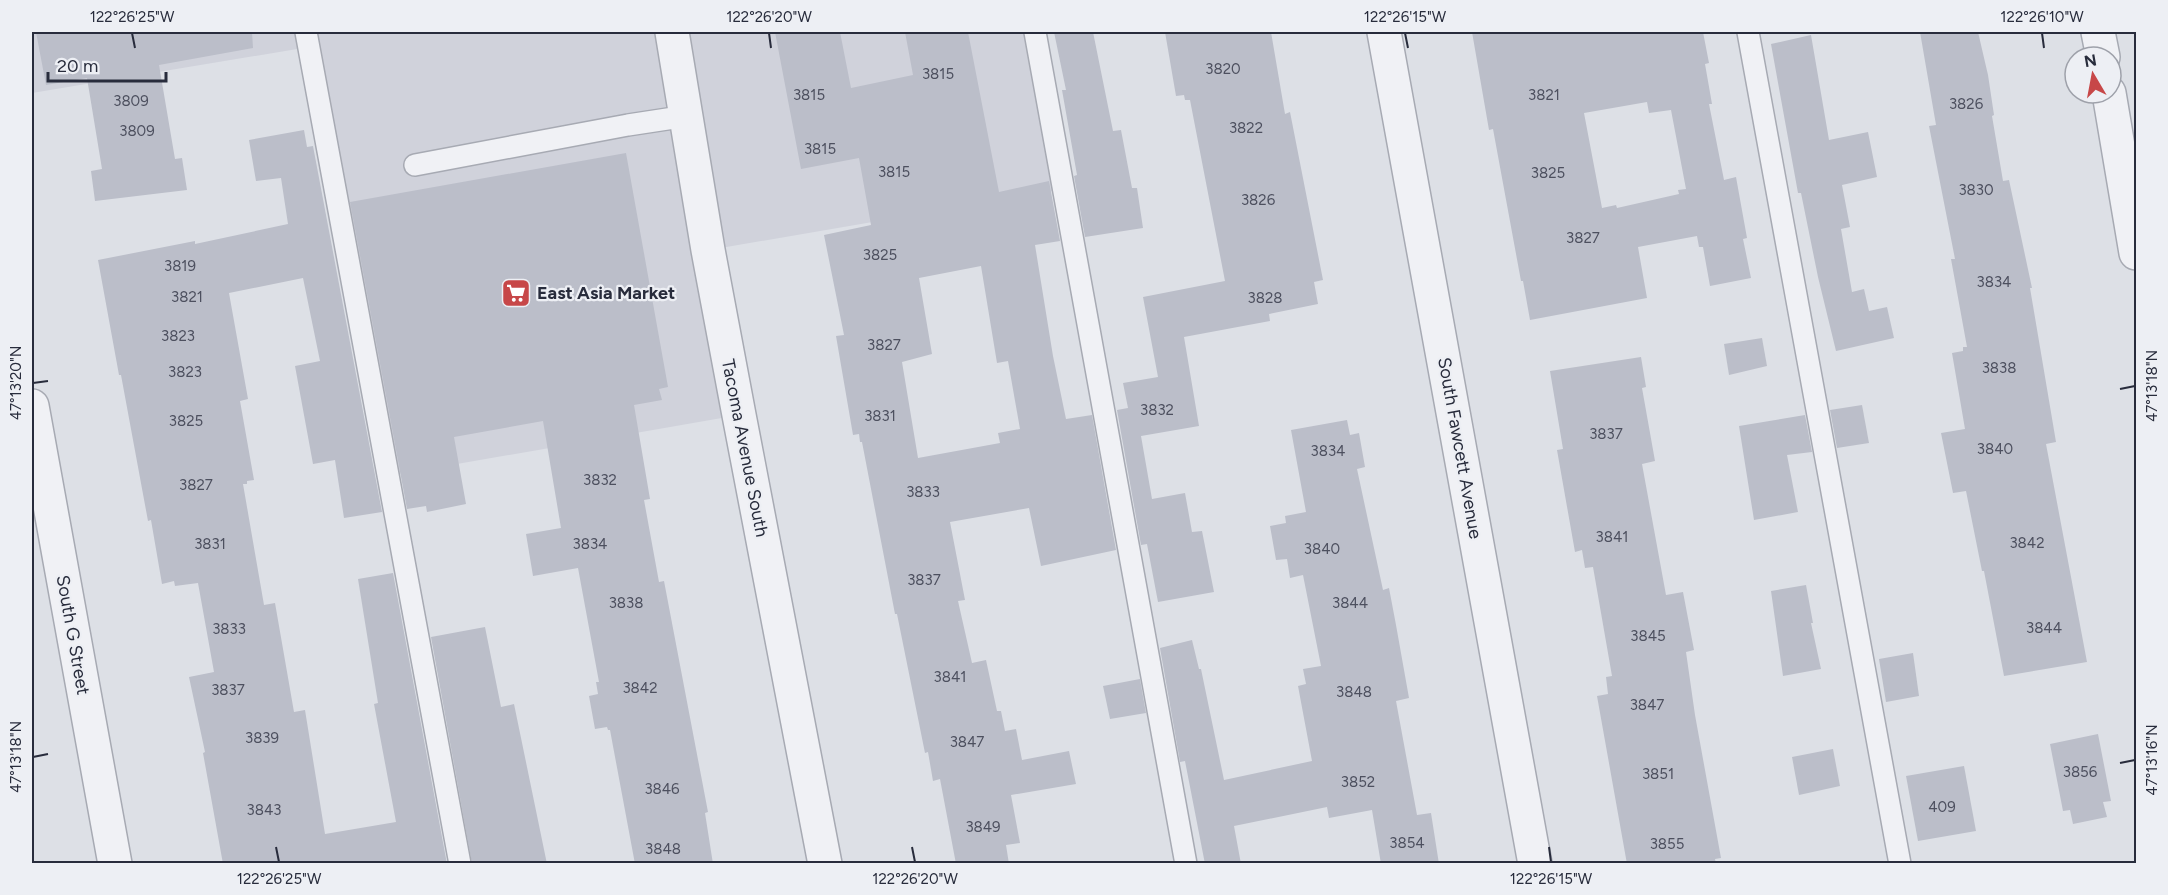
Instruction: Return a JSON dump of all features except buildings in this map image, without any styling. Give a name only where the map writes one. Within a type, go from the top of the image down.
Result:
[{"type":"street","name":"Tacoma Avenue South","points":[[672,32],[738,415],[825,864]]},
{"type":"street","name":"South Fawcett Avenue","points":[[1384,32],[1536,864]]},
{"type":"street","points":[[2111,105],[2136,253]]},
{"type":"street","name":"South G Street","points":[[32,406],[115,864]]},
{"type":"lane","points":[[306,32],[460,864]]},
{"type":"lane","points":[[1035,32],[1186,864]]},
{"type":"lane","points":[[1748,32],[1900,864]]},
{"type":"lane","points":[[415,165],[687,116]]},
{"type":"shaded area","points":[[32,32],[1035,32],[1064,189],[709,250],[739,415],[388,476],[309,47],[32,93]]},
{"type":"place","name":"East Asia Market","points":[[516,293]]}]
